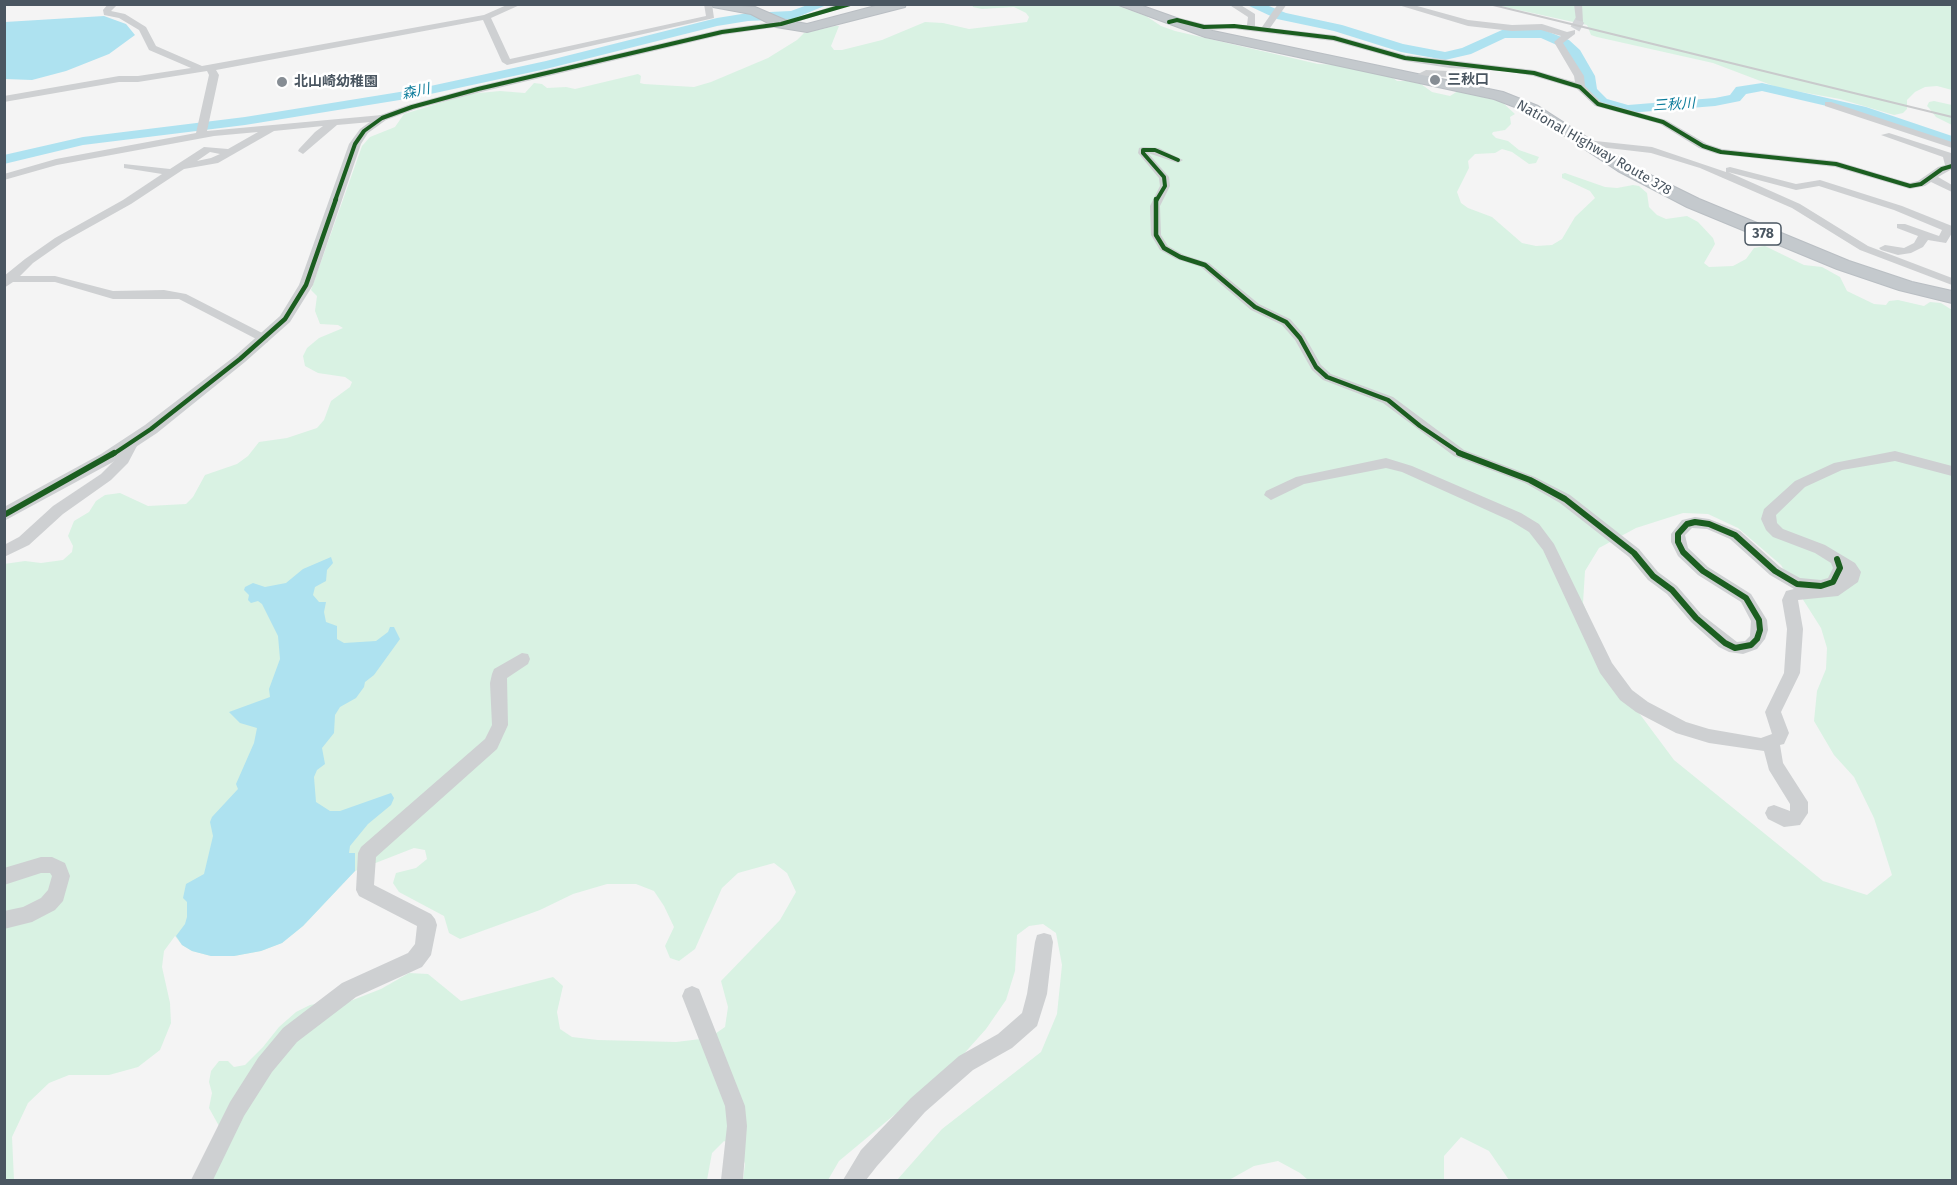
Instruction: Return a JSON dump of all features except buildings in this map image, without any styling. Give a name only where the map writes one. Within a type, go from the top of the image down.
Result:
[{"type":"highway","points":[[718,4],[748,8],[778,22],[799,28],[820,26],[900,4]]},
{"type":"highway","name":"National Highway Route 378","points":[[1122,4],[1169,22],[1210,34],[1417,76],[1479,90],[1515,102],[1547,118],[1671,194],[1843,265],[1906,286],[1953,297]]},
{"type":"street","points":[[114,4],[106,10],[107,13],[122,16],[143,29],[152,48],[199,69]]},
{"type":"street","points":[[4,99],[119,79],[156,77],[210,68],[486,17],[518,4]]},
{"type":"street","points":[[486,17],[507,62],[710,18],[708,4]]},
{"type":"street","points":[[4,177],[56,162],[202,127],[273,128],[382,118],[412,107],[512,81],[850,4]]},
{"type":"street","points":[[1232,4],[1252,16],[1251,28]]},
{"type":"street","points":[[1399,4],[1468,23],[1512,28],[1542,27],[1566,36],[1579,76],[1580,87]]},
{"type":"street","points":[[1578,4],[1580,20]]},
{"type":"street","points":[[1265,29],[1278,10]]},
{"type":"street","points":[[1169,22],[1177,20],[1204,27],[1265,29],[1346,40],[1413,59],[1534,73],[1580,87],[1598,104],[1663,122],[1703,146],[1721,152],[1836,164],[1910,186],[1928,181],[1953,189]]},
{"type":"street","points":[[202,127],[214,75],[210,68]]},
{"type":"street","points":[[1417,76],[1432,72],[1468,75],[1502,68]]},
{"type":"street","points":[[1828,104],[1953,145]]},
{"type":"street","points":[[4,515],[132,442],[192,398],[285,319],[299,299],[355,144],[364,131],[382,118]]},
{"type":"street","points":[[303,151],[318,134],[335,123]]},
{"type":"street","points":[[7,281],[29,261],[72,231],[127,202],[181,166],[214,161],[273,128]]},
{"type":"street","points":[[1886,135],[1947,155],[1952,166],[1942,169],[1928,181],[1926,186],[1904,202]]},
{"type":"street","points":[[1586,143],[1652,150],[1704,166],[1796,187],[1809,183],[1820,183],[1904,202],[1951,229],[1942,242],[1901,226]]},
{"type":"street","points":[[1179,160],[1155,150],[1143,150],[1143,153],[1164,177],[1166,186],[1156,200],[1155,206],[1156,236],[1164,248],[1180,257],[1205,265],[1255,307],[1286,322],[1300,338],[1316,368],[1327,377],[1388,400],[1459,453],[1530,480],[1565,499],[1634,553],[1653,576],[1672,590],[1696,618],[1725,643],[1735,648],[1750,645],[1757,639],[1760,630],[1759,620],[1746,598],[1703,571],[1683,552],[1678,542],[1678,534],[1683,528],[1695,522],[1727,530],[1775,571],[1797,584],[1821,586],[1833,582],[1840,568],[1837,559]]},
{"type":"street","points":[[128,166],[171,172]]},
{"type":"street","points":[[1704,166],[1796,206],[1848,239],[1876,253],[1953,282]]},
{"type":"street","points":[[1848,239],[1902,252],[1919,245],[1920,240],[1926,236]]},
{"type":"street","points":[[1868,244],[1953,275]]},
{"type":"street","points":[[7,281],[55,279],[113,296],[164,294],[182,297],[264,339]]},
{"type":"street","points":[[4,552],[24,541],[58,510],[106,477],[123,460],[132,442]]},
{"type":"street","points":[[1271,495],[1301,480],[1386,463],[1407,469],[1516,517],[1534,528],[1549,548],[1606,668],[1626,695],[1650,712],[1682,728],[1709,736],[1761,745],[1778,739],[1781,733],[1773,712],[1792,673],[1794,661],[1795,629],[1791,596],[1833,592],[1853,578],[1854,572],[1850,567],[1820,549],[1778,533],[1771,526],[1768,519],[1769,513],[1800,484],[1839,466],[1894,456],[1953,471]]},
{"type":"street","points":[[202,1180],[237,1109],[265,1065],[290,1035],[349,990],[415,960],[424,948],[428,926],[424,920],[365,890],[367,853],[491,744],[500,724],[498,683],[500,674],[522,659]]},
{"type":"street","points":[[1771,742],[1775,765],[1799,802],[1799,813],[1794,819],[1784,819],[1774,813]]},
{"type":"street","points":[[4,876],[41,865],[52,865],[59,869],[61,876],[56,895],[48,904],[25,916],[4,920]]},
{"type":"street","points":[[854,1180],[869,1158],[918,1105],[966,1063],[1005,1041],[1030,1019],[1037,994],[1044,942]]},
{"type":"street","points":[[692,996],[735,1106],[737,1126],[732,1180]]},
{"type":"green space","points":[[972,4],[1118,6],[1146,16],[1161,26],[1175,31],[1318,64],[1339,65],[1392,77],[1397,81],[1421,84],[1432,92],[1450,96],[1458,91],[1502,102],[1515,114],[1510,117],[1511,124],[1505,130],[1492,134],[1496,138],[1508,141],[1519,150],[1539,157],[1536,163],[1529,164],[1512,152],[1502,149],[1495,153],[1475,154],[1468,161],[1469,168],[1457,192],[1461,203],[1492,217],[1522,243],[1536,246],[1552,245],[1562,239],[1575,217],[1595,198],[1590,191],[1562,178],[1562,174],[1565,173],[1605,187],[1639,186],[1647,193],[1649,207],[1657,215],[1666,219],[1687,216],[1698,222],[1713,238],[1715,244],[1704,263],[1709,267],[1733,266],[1746,259],[1754,248],[1765,246],[1804,265],[1822,267],[1840,277],[1847,291],[1874,304],[1886,305],[1889,301],[1898,300],[1924,306],[1930,302],[1941,303],[1952,310],[1952,1180],[1509,1180],[1489,1151],[1461,1137],[1444,1156],[1444,1180],[1308,1180],[1278,1161],[1254,1166],[1229,1180],[897,1180],[942,1129],[1041,1052],[1057,1014],[1062,965],[1056,933],[1043,924],[1029,926],[1017,935],[1015,971],[1006,1000],[986,1029],[953,1066],[839,1161],[828,1180],[743,1180],[745,1164],[740,1149],[724,1141],[712,1153],[707,1180],[206,1180],[220,1154],[224,1135],[209,1108],[212,1093],[209,1082],[211,1071],[219,1061],[228,1061],[234,1067],[245,1065],[279,1027],[296,1012],[310,1005],[331,1001],[345,1003],[381,989],[409,973],[428,974],[461,1001],[553,977],[563,986],[557,1012],[560,1029],[572,1037],[676,1042],[709,1038],[725,1027],[728,1007],[721,981],[780,920],[796,892],[787,873],[774,863],[738,873],[722,888],[695,949],[679,961],[670,958],[665,946],[674,927],[664,906],[654,891],[636,884],[607,884],[573,894],[540,910],[460,939],[449,933],[444,916],[399,892],[393,883],[396,873],[416,868],[427,859],[425,850],[414,848],[355,871],[303,926],[282,943],[261,951],[234,956],[211,956],[192,951],[182,945],[175,936],[164,951],[162,967],[170,1003],[171,1023],[160,1050],[138,1067],[109,1075],[69,1075],[49,1083],[28,1103],[12,1137],[14,1180],[5,1180],[4,564],[63,560],[72,552],[73,546],[68,536],[74,521],[89,512],[96,501],[105,495],[120,493],[148,506],[186,504],[193,497],[205,475],[237,464],[248,456],[259,442],[287,438],[317,428],[324,420],[331,401],[350,387],[352,382],[345,377],[318,373],[305,366],[303,356],[307,348],[319,338],[343,328],[338,325],[320,324],[315,311],[317,296],[311,290],[362,146],[370,137],[395,127],[404,114],[469,94],[500,91],[525,93],[534,83],[542,84],[547,88],[575,89],[638,74],[641,76],[640,83],[644,84],[694,87],[768,58],[804,33],[835,26],[839,26],[831,46],[834,50],[842,50],[882,40],[925,22],[943,23],[969,29],[1027,22],[1029,17],[1014,7],[982,9],[973,7]],"holes":[[[1683,513],[1708,514],[1738,528],[1781,565],[1821,628],[1827,648],[1826,669],[1817,691],[1814,721],[1834,755],[1854,777],[1874,818],[1892,875],[1867,895],[1823,881],[1674,760],[1639,713],[1607,659],[1583,603],[1585,571],[1599,548],[1636,528]]]},
{"type":"green space","points":[[1496,5],[1952,5],[1952,90],[1937,86],[1925,87],[1915,92],[1907,100],[1907,109],[1903,113],[1894,115],[1840,99],[1779,88],[1713,63],[1597,37],[1591,35],[1587,25]]},
{"type":"green space","points":[[1929,102],[1952,105],[1952,125],[1936,117],[1927,106]]},
{"type":"water","points":[[104,16],[126,24],[135,35],[109,54],[66,71],[32,80],[5,79],[5,22]]},
{"type":"water","points":[[331,557],[333,563],[327,570],[326,581],[315,587],[313,595],[319,602],[326,602],[324,612],[326,622],[337,626],[337,639],[344,643],[376,641],[388,632],[390,627],[394,627],[400,639],[374,675],[365,682],[356,698],[340,707],[335,715],[334,733],[322,748],[325,764],[317,770],[314,777],[316,802],[330,811],[340,811],[391,793],[394,798],[391,805],[368,824],[350,846],[349,853],[355,853],[355,871],[303,926],[282,943],[261,951],[234,956],[211,956],[192,951],[182,945],[176,936],[187,917],[187,902],[183,898],[186,884],[204,874],[213,836],[210,822],[238,789],[236,784],[254,743],[257,728],[240,723],[229,712],[270,697],[269,689],[280,659],[278,636],[262,604],[258,601],[251,603],[248,600],[249,595],[244,590],[245,587],[253,583],[265,587],[286,583],[303,569]]},
{"type":"waterway","name":"森川","points":[[4,160],[83,141],[245,121],[412,94],[546,65],[717,22],[748,17],[793,15],[823,4]]},
{"type":"waterway","name":"三秋川","points":[[1251,4],[1282,16],[1337,28],[1401,48],[1445,56],[1466,51],[1502,34],[1523,32],[1544,34],[1564,43],[1575,53],[1588,76],[1590,89],[1595,96],[1602,102],[1628,109],[1715,102],[1735,98],[1741,90],[1762,87],[1861,110],[1952,141]]},
{"type":"tunnel","points":[[1575,29],[1580,20]]},
{"type":"railway","points":[[1489,4],[1952,117]]},
{"type":"cycle path","points":[[4,515],[107,458],[151,429],[240,359],[285,319],[306,285],[355,144],[364,131],[382,118],[412,107],[478,89],[722,32],[781,24],[850,4]]},
{"type":"cycle path","points":[[1169,22],[1177,20],[1204,27],[1234,26],[1334,38],[1405,58],[1534,73],[1580,87],[1598,104],[1663,122],[1703,146],[1721,152],[1836,164],[1910,186],[1921,184],[1942,169],[1952,166]]},
{"type":"cycle path","points":[[1178,160],[1155,150],[1143,150],[1143,153],[1164,177],[1165,186],[1155,206],[1156,235],[1164,248],[1180,257],[1205,265],[1255,307],[1286,322],[1300,338],[1316,367],[1327,377],[1388,400],[1459,453],[1530,480],[1565,499],[1634,553],[1653,576],[1672,590],[1696,618],[1725,643],[1735,648],[1751,645],[1757,639],[1760,630],[1759,620],[1746,598],[1703,571],[1683,552],[1678,542],[1678,534],[1687,524],[1695,522],[1709,524],[1735,535],[1775,571],[1797,584],[1821,586],[1833,582],[1840,568],[1837,559]]},
{"type":"place","name":"三秋口","points":[[1435,80]]},
{"type":"place","name":"北山崎幼稚園","points":[[282,82]]}]
